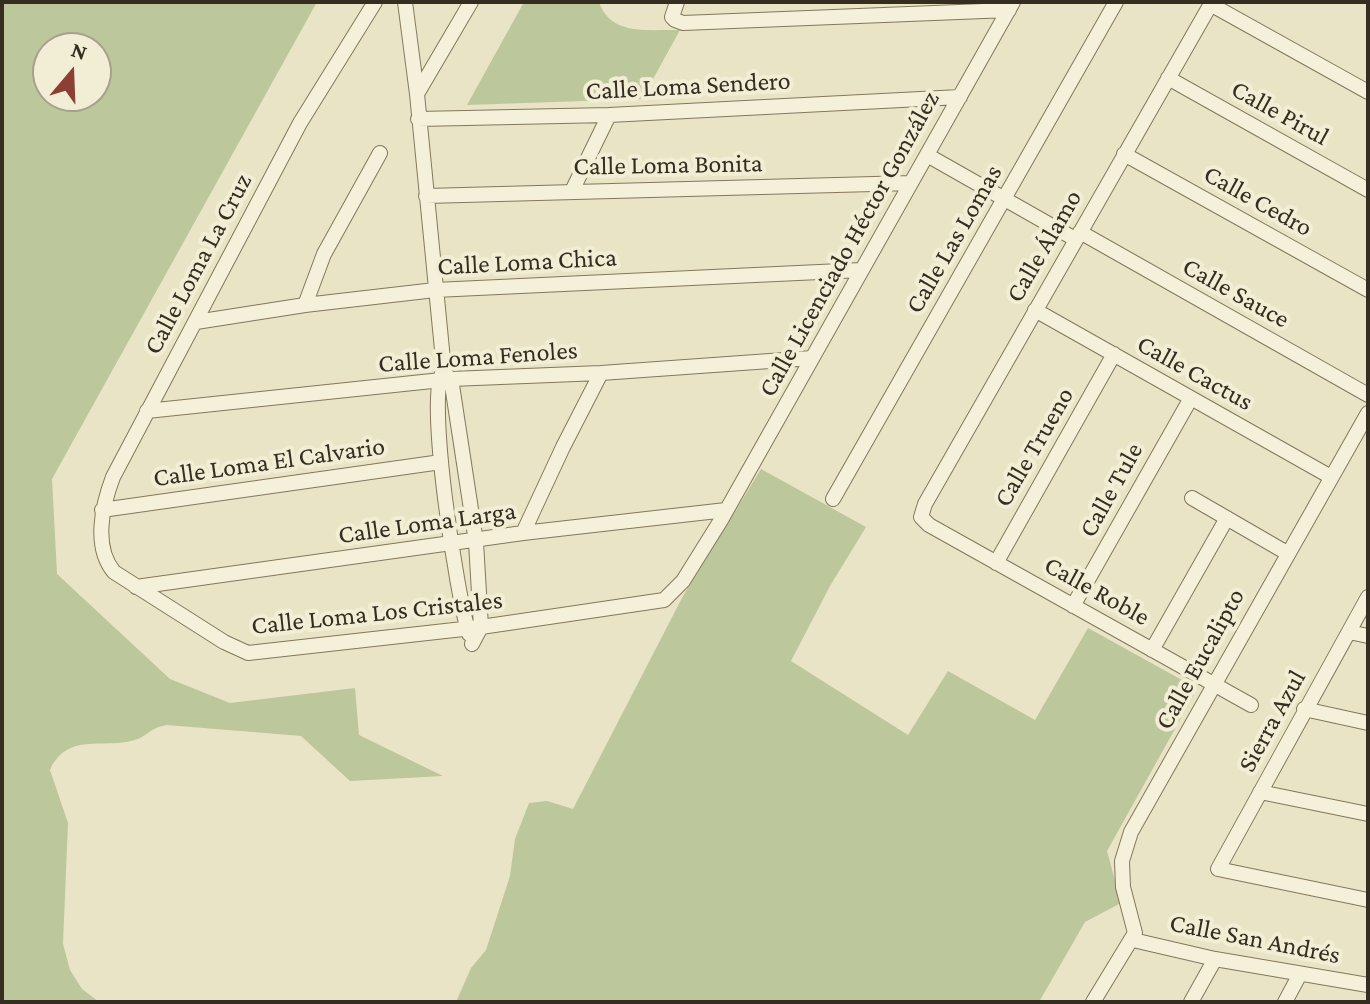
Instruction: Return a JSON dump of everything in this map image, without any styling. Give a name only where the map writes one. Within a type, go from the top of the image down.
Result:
[{"type":"street","name":"Calle Loma La Cruz","points":[[106,562],[102,510],[113,477],[300,123],[375,2]]},
{"type":"street","points":[[405,2],[417,94],[444,377],[476,542],[474,628]]},
{"type":"street","points":[[417,94],[471,2]]},
{"type":"street","points":[[677,2],[672,12],[675,20],[689,23],[1011,6]]},
{"type":"street","name":"Calle Las Lomas","points":[[833,499],[1116,2]]},
{"type":"street","points":[[1211,3],[1368,92]]},
{"type":"street","name":"Calle Álamo","points":[[921,517],[925,504],[1211,3]]},
{"type":"street","name":"Calle Licenciado Héctor González","points":[[676,590],[726,510],[1011,6]]},
{"type":"street","name":"Calle Pirul","points":[[1168,78],[1368,190]]},
{"type":"street","name":"Calle Loma Sendero","points":[[418,119],[609,115],[960,97]]},
{"type":"street","points":[[572,191],[609,115]]},
{"type":"street","points":[[305,305],[324,254],[380,153]]},
{"type":"street","name":"Calle Cedro","points":[[1124,154],[1368,290]]},
{"type":"street","name":"Calle Sauce","points":[[927,155],[1368,395]]},
{"type":"street","name":"Calle Loma Bonita","points":[[426,196],[911,183]]},
{"type":"street","name":"Calle Loma Chica","points":[[196,322],[435,290],[862,270]]},
{"type":"street","name":"Calle Cactus","points":[[1035,310],[1331,477]]},
{"type":"street","name":"Calle Trueno","points":[[996,563],[1114,354]]},
{"type":"street","name":"Calle Loma Fenoles","points":[[147,411],[444,377],[601,373],[812,358]]},
{"type":"street","points":[[523,533],[601,373]]},
{"type":"street","points":[[444,377],[441,462],[452,545],[474,628]]},
{"type":"street","name":"Calle Tule","points":[[1073,606],[1191,398]]},
{"type":"street","name":"Calle Eucalipto","points":[[1133,940],[1135,926],[1123,887],[1122,861],[1131,832],[1368,413]]},
{"type":"street","name":"Calle Loma El Calvario","points":[[102,510],[441,462]]},
{"type":"street","points":[[1192,498],[1287,553]]},
{"type":"street","name":"Calle Loma Larga","points":[[136,587],[476,542],[523,533],[726,510]]},
{"type":"street","name":"Calle Roble","points":[[921,517],[929,525],[1251,705]]},
{"type":"street","points":[[1152,650],[1227,518]]},
{"type":"street","name":"Calle Loma Los Cristales","points":[[106,562],[119,578],[233,648],[248,653],[474,628],[664,600],[676,590]]},
{"type":"street","name":"Sierra Azul","points":[[1368,597],[1218,869],[1368,900]]},
{"type":"street","points":[[1349,632],[1368,636]]},
{"type":"street","points":[[1304,709],[1368,723]]},
{"type":"street","points":[[1260,792],[1368,814]]},
{"type":"street","points":[[1093,1002],[1133,940]]},
{"type":"street","name":"Calle San Andrés","points":[[1133,940],[1215,959],[1368,985]]},
{"type":"street","points":[[1191,1002],[1215,959]]},
{"type":"street","points":[[1285,1002],[1300,974]]},
{"type":"green space","points":[[2,2],[317,2],[52,479],[57,574],[170,679],[230,703],[355,688],[359,735],[443,776],[350,781],[301,736],[167,725],[127,742],[90,744],[67,750],[50,770],[68,823],[63,944],[70,970],[82,989],[99,1002],[2,1002]]},
{"type":"green space","points":[[524,2],[599,2],[612,21],[622,26],[644,30],[680,30],[642,99],[467,105]]},
{"type":"green space","points":[[761,469],[866,527],[830,586],[791,661],[908,735],[948,671],[1035,720],[1088,628],[1191,685],[1195,693],[1107,851],[1121,903],[1085,922],[1039,1002],[456,1002],[471,968],[486,950],[510,876],[515,839],[529,803],[547,801],[573,809],[683,596]]}]
